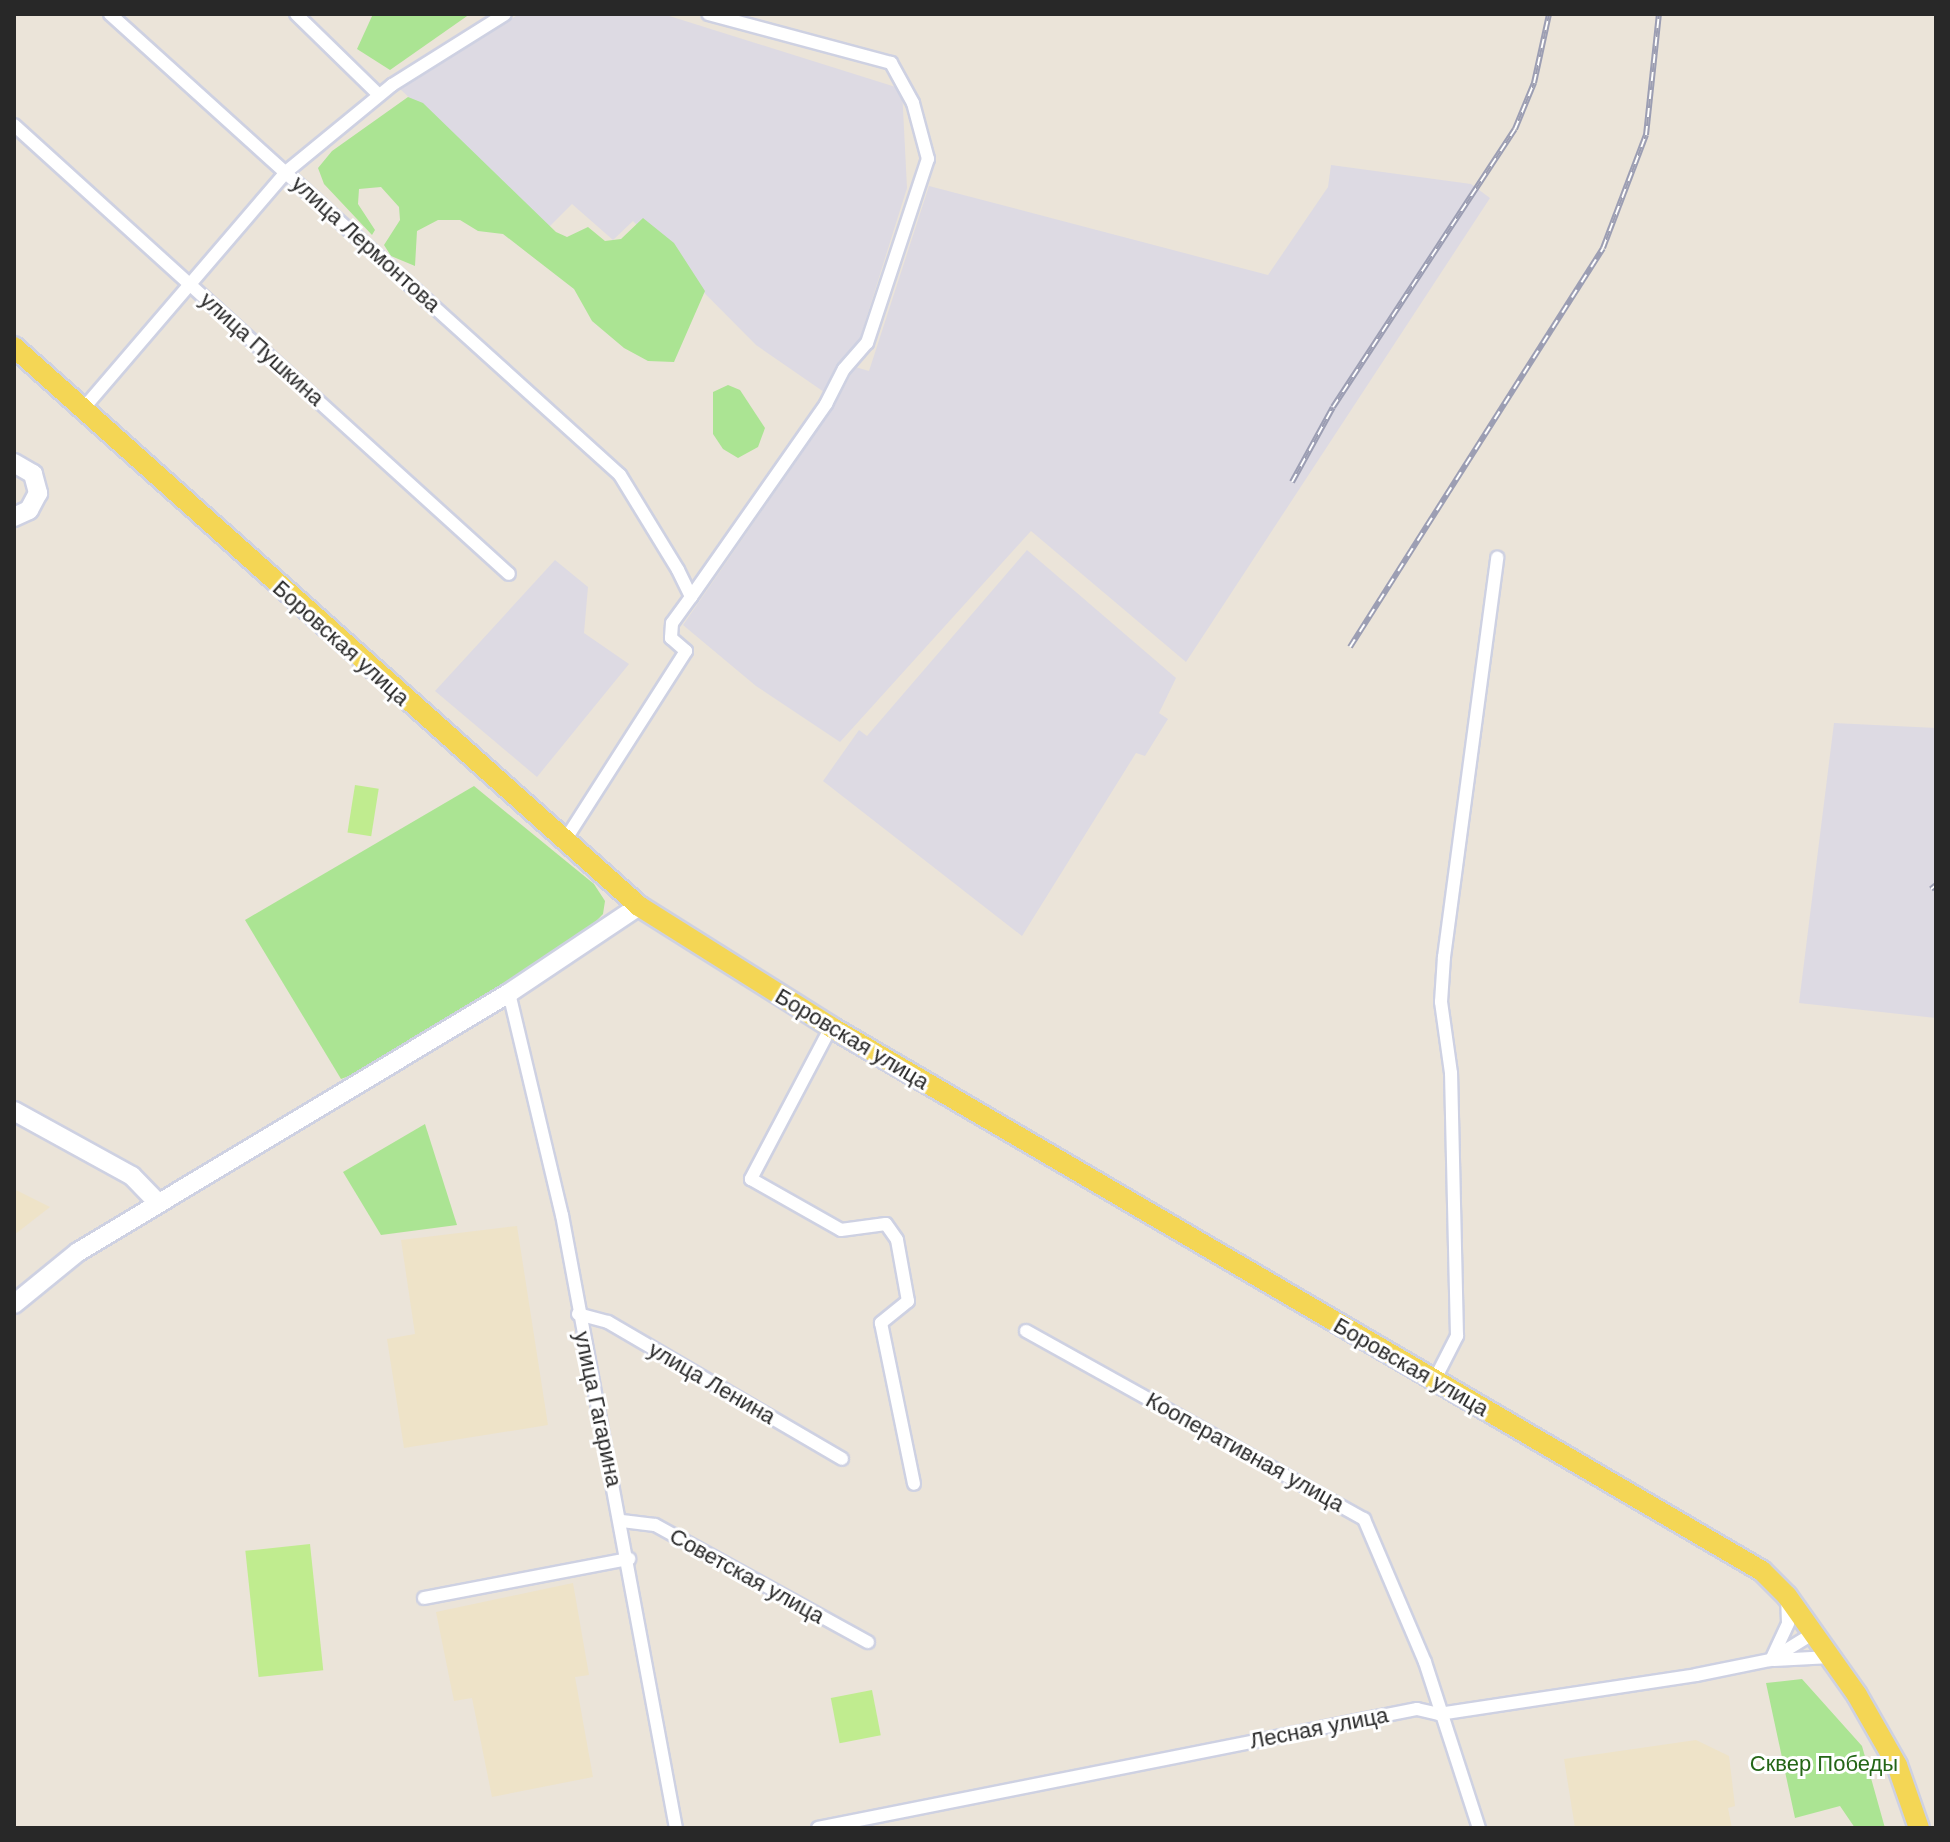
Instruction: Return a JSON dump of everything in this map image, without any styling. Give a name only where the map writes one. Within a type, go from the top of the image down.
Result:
[{"type":"main road","name":"Боровская улица","points":[[14,347],[639,906],[831,1027],[1434,1381],[1736,1554],[1787,1596],[1832,1657],[1887,1746],[1917,1822]]},
{"type":"street","name":"улица Лермонтова","points":[[110,14],[620,475],[691,597]]},
{"type":"street","points":[[296,14],[379,95]]},
{"type":"street","points":[[83,409],[286,172],[379,95],[505,14]]},
{"type":"street","points":[[565,840],[686,651],[671,638],[672,623],[826,404],[844,369],[867,343],[928,159],[913,103],[891,63],[708,14]]},
{"type":"street","name":"улица Пушкина","points":[[14,125],[509,574]]},
{"type":"street","points":[[14,463],[33,474],[38,493],[31,508],[14,517]]},
{"type":"street","points":[[1434,1381],[1457,1336],[1443,972],[1497,558]]},
{"type":"street","points":[[14,1304],[59,1264],[509,993],[639,906]]},
{"type":"street","name":"улица Гагарина","points":[[509,993],[554,1178],[578,1314],[622,1521],[676,1828]]},
{"type":"street","points":[[831,1027],[751,1179],[841,1230],[886,1224],[902,1255],[908,1301],[881,1323],[914,1484]]},
{"type":"street","points":[[14,1111],[132,1176],[158,1203]]},
{"type":"street","name":"улица Ленина","points":[[578,1314],[608,1322],[842,1459]]},
{"type":"street","name":"Кооперативная улица","points":[[1026,1331],[1364,1519],[1425,1662],[1439,1714],[1479,1828]]},
{"type":"street","name":"Советская улица","points":[[622,1521],[655,1525],[868,1642]]},
{"type":"street","points":[[424,1598],[629,1559]]},
{"type":"street","points":[[1787,1596],[1788,1623],[1770,1660],[1832,1657]]},
{"type":"street","name":"Лесная улица","points":[[818,1828],[886,1822],[1332,1724],[1417,1709],[1439,1714],[1770,1660],[1814,1633]]},
{"type":"shaded area","points":[[519,14],[663,14],[902,89],[907,188],[860,338],[824,392],[756,345],[633,221],[613,240],[572,204],[549,227],[400,89]]},
{"type":"shaded area","points":[[1331,165],[1471,184],[1490,198],[1186,662],[1031,531],[840,742],[756,686],[683,625],[833,408],[855,367],[869,371],[929,186],[1268,275],[1328,187]]},
{"type":"shaded area","points":[[1027,550],[1176,678],[1159,713],[1168,719],[1145,756],[1136,753],[1022,936],[823,781],[859,730],[867,736]]},
{"type":"shaded area","points":[[555,560],[588,587],[584,633],[629,664],[537,777],[435,691]]},
{"type":"shaded area","points":[[1834,723],[1936,728],[1936,1018],[1799,1003]]},
{"type":"shaded area","points":[[14,1189],[50,1207],[14,1235]]},
{"type":"shaded area","points":[[517,1226],[548,1425],[404,1448],[387,1339],[415,1334],[401,1240]]},
{"type":"shaded area","points":[[573,1583],[589,1675],[575,1677],[593,1777],[492,1797],[472,1698],[454,1701],[436,1612]]},
{"type":"shaded area","points":[[1696,1740],[1729,1756],[1735,1806],[1728,1808],[1732,1828],[1575,1828],[1564,1759]]},
{"type":"green space","points":[[373,14],[470,14],[390,70],[357,49]]},
{"type":"green space","points":[[408,97],[423,103],[556,232],[567,237],[588,227],[605,241],[621,239],[643,218],[674,243],[705,291],[674,362],[648,361],[624,348],[592,321],[574,289],[503,234],[478,231],[460,220],[438,220],[417,231],[415,266],[391,256],[384,245],[400,220],[399,207],[381,187],[359,189],[358,204],[375,230],[372,235],[324,184],[318,168],[332,151]]},
{"type":"green space","points":[[728,385],[740,390],[765,428],[758,447],[738,458],[723,449],[713,434],[713,392]]},
{"type":"green space","points":[[355,785],[379,789],[371,836],[347,832]]},
{"type":"green space","points":[[474,786],[594,884],[605,901],[603,914],[580,938],[371,1068],[341,1079],[245,920]]},
{"type":"green space","points":[[425,1124],[457,1225],[381,1235],[343,1172]]},
{"type":"green space","points":[[310,1544],[323,1670],[259,1677],[245,1551]]},
{"type":"green space","name":"Сквер Победы","points":[[1802,1679],[1862,1746],[1885,1828],[1855,1828],[1840,1806],[1795,1818],[1766,1683]]},
{"type":"green space","points":[[872,1690],[881,1735],[840,1743],[831,1698]]},
{"type":"railway","points":[[1292,482],[1333,407],[1515,129],[1534,83],[1549,14]]},
{"type":"railway","points":[[1350,647],[1603,248],[1646,135],[1659,14]]},
{"type":"railway","points":[[1931,889],[1936,885]]}]
